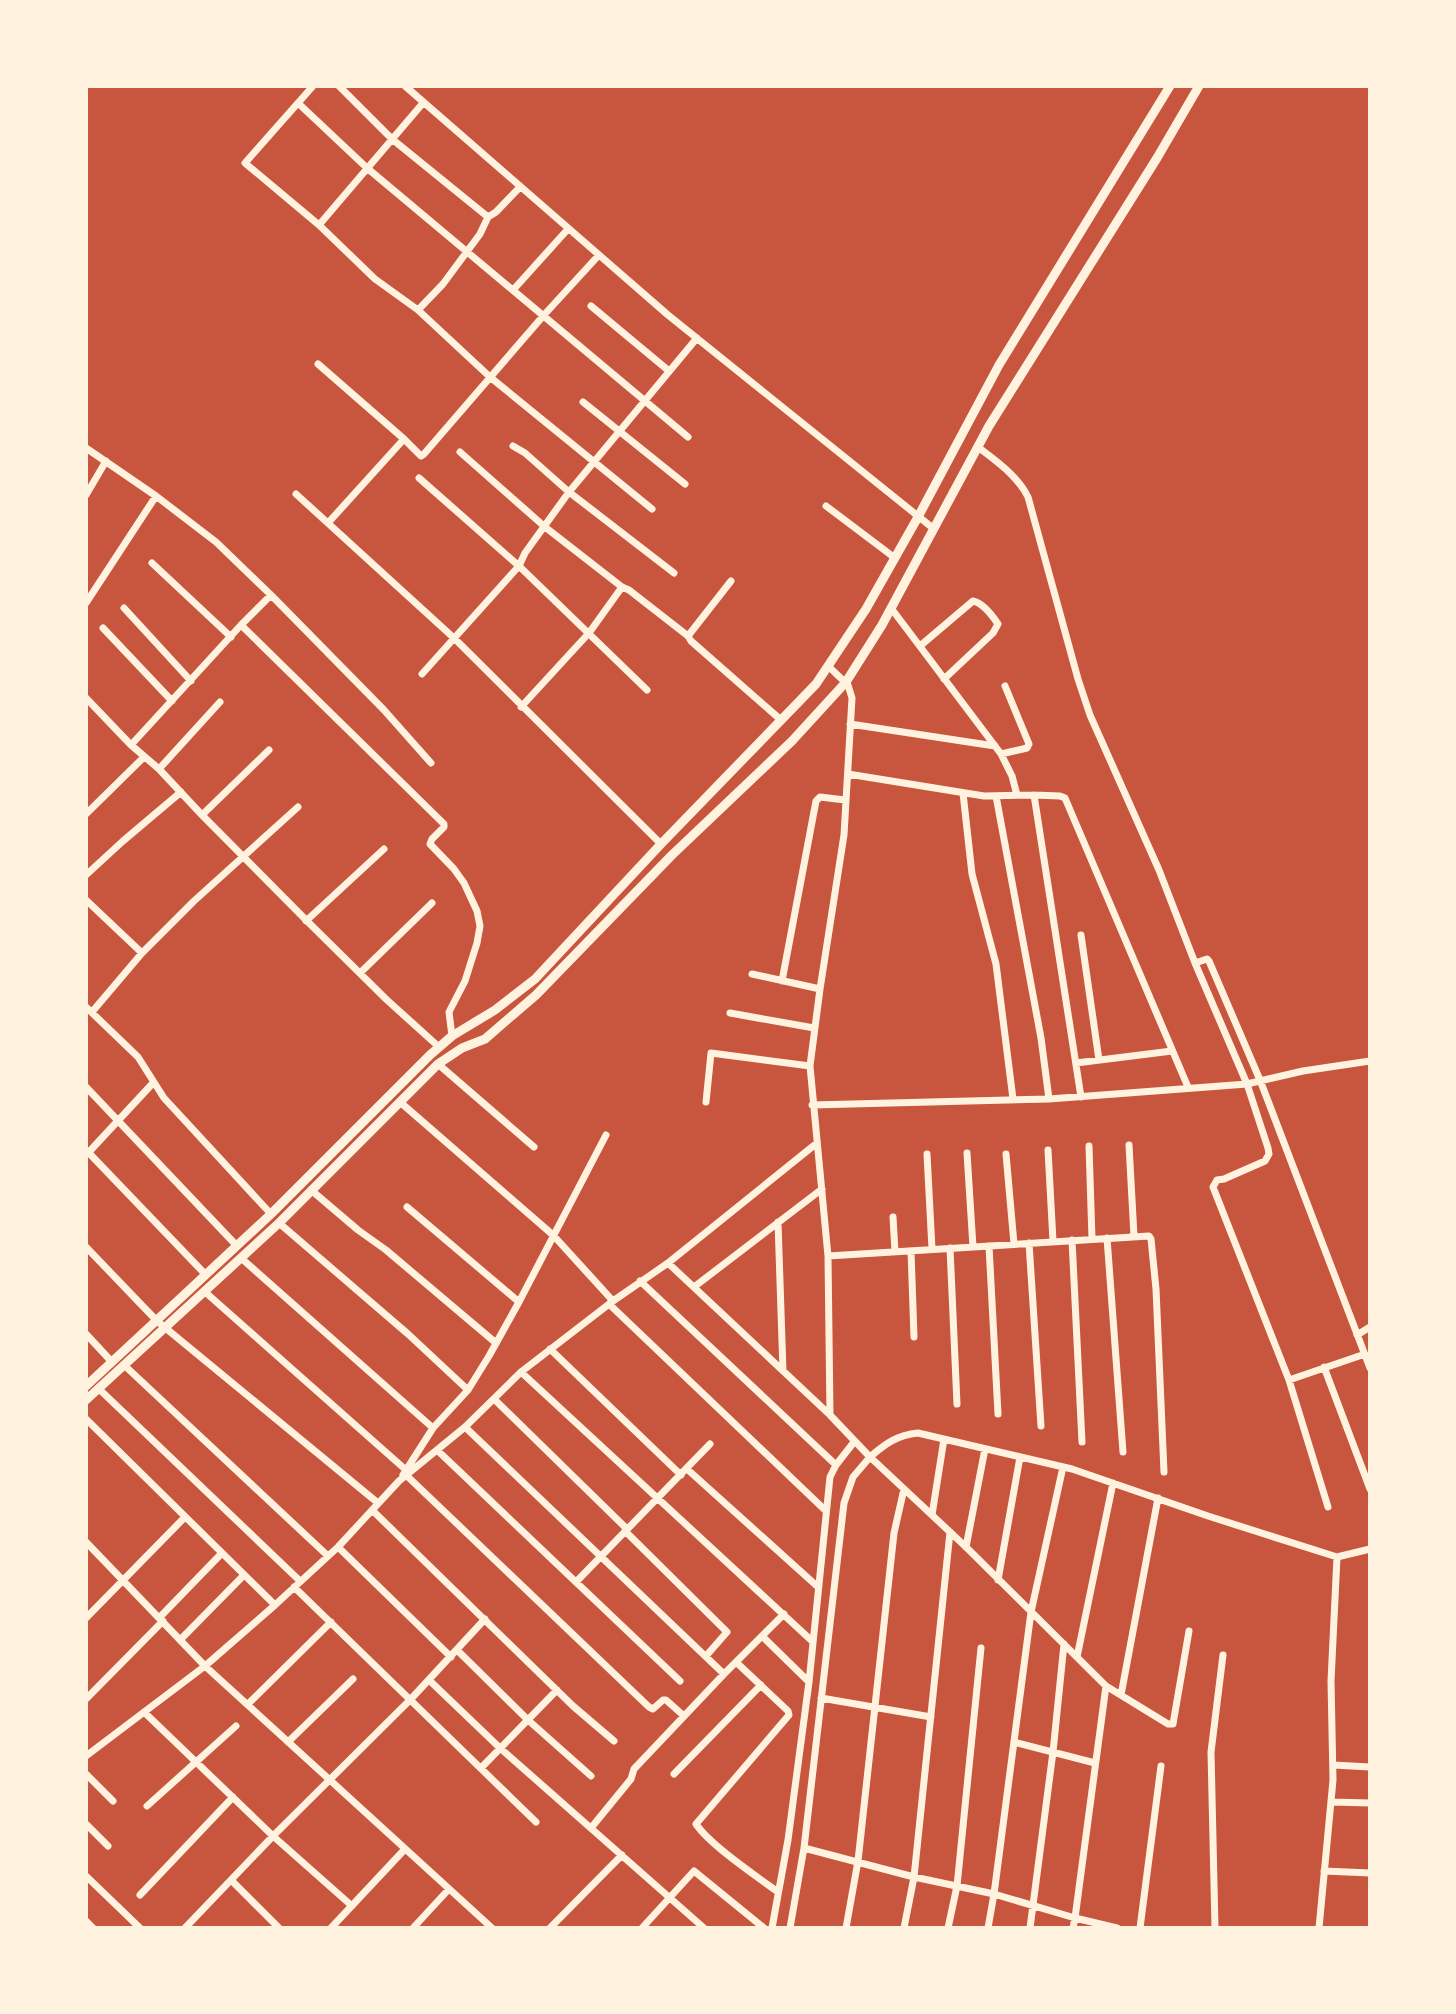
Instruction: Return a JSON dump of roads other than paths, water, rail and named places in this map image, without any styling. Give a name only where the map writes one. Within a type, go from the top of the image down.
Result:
[{"type":"main road","points":[[86,1400],[124,1365],[205,1274],[271,1214],[439,1047],[535,979],[816,684],[866,609],[999,365],[1170,86]]},
{"type":"main road","points":[[86,1386],[241,1258],[438,1064],[462,1048],[485,1039],[536,995],[672,855],[792,741],[846,682],[891,608],[978,447],[1199,86]]},
{"type":"main road","points":[[710,793],[724,806]]},
{"type":"street","points":[[313,86],[245,163],[319,225],[375,279],[418,310],[490,377],[652,509]]},
{"type":"street","points":[[339,86],[392,139],[488,217]]},
{"type":"street","points":[[405,86],[697,338],[934,529]]},
{"type":"street","points":[[298,103],[367,168],[688,437]]},
{"type":"street","points":[[319,225],[423,103]]},
{"type":"street","points":[[418,310],[443,284],[480,234],[488,217],[520,187]]},
{"type":"street","points":[[514,289],[568,229]]},
{"type":"street","points":[[318,364],[421,456],[599,255]]},
{"type":"street","points":[[591,306],[669,371]]},
{"type":"street","points":[[422,674],[519,566],[569,492],[697,338]]},
{"type":"street","points":[[583,402],[685,484]]},
{"type":"street","points":[[328,523],[404,439]]},
{"type":"street","points":[[513,446],[674,573]]},
{"type":"street","points":[[978,447],[1017,480],[1028,497],[1090,715],[1253,1082],[1357,1335],[1360,1356],[1370,1367]]},
{"type":"street","points":[[86,448],[216,542],[384,710],[431,763]]},
{"type":"street","points":[[460,452],[545,527],[688,636],[781,720]]},
{"type":"street","points":[[86,495],[106,461]]},
{"type":"street","points":[[419,478],[519,566],[647,690]]},
{"type":"street","points":[[296,494],[455,639],[661,844]]},
{"type":"street","points":[[86,603],[156,496]]},
{"type":"street","points":[[826,506],[895,558]]},
{"type":"street","points":[[152,563],[231,637]]},
{"type":"street","points":[[688,636],[731,581]]},
{"type":"street","points":[[521,707],[589,633],[622,587]]},
{"type":"street","points":[[131,745],[271,595]]},
{"type":"street","points":[[920,646],[973,601],[981,604],[995,619],[998,624],[993,633],[944,679]]},
{"type":"street","points":[[124,608],[191,681]]},
{"type":"street","points":[[891,608],[1001,754],[1017,795]]},
{"type":"street","points":[[241,625],[444,824],[430,844],[464,883],[477,911],[480,926],[465,981],[449,1012],[452,1036]]},
{"type":"street","points":[[103,628],[172,701]]},
{"type":"street","points":[[828,666],[846,682],[852,698],[844,835],[810,1066],[828,1256],[830,1415]]},
{"type":"street","points":[[1001,754],[1027,748],[1029,744],[1005,686]]},
{"type":"street","points":[[86,698],[306,921],[439,1047]]},
{"type":"street","points":[[159,769],[220,702]]},
{"type":"street","points":[[850,724],[995,746]]},
{"type":"street","points":[[202,815],[269,750]]},
{"type":"street","points":[[86,814],[144,757]]},
{"type":"street","points":[[848,774],[984,796],[1060,796],[1066,801],[1188,1087]]},
{"type":"street","points":[[86,875],[181,792]]},
{"type":"street","points":[[963,793],[972,874],[996,964],[1013,1099]]},
{"type":"street","points":[[1034,795],[1081,1097]]},
{"type":"street","points":[[996,796],[1041,1038],[1049,1099]]},
{"type":"street","points":[[782,981],[816,801],[820,797],[845,800]]},
{"type":"street","points":[[271,1214],[164,1098],[138,1057],[89,1010],[194,901],[298,807]]},
{"type":"street","points":[[306,921],[384,849]]},
{"type":"street","points":[[86,900],[142,953]]},
{"type":"street","points":[[360,973],[432,903]]},
{"type":"street","points":[[1081,935],[1099,1060]]},
{"type":"street","points":[[1201,961],[1209,961],[1253,1082],[1269,1154],[1265,1161],[1217,1180],[1213,1187],[1289,1380],[1328,1507]]},
{"type":"street","points":[[752,974],[820,989]]},
{"type":"street","points":[[730,1013],[814,1028]]},
{"type":"street","points":[[1076,1063],[1172,1051]]},
{"type":"street","points":[[706,1102],[709,1055],[712,1053],[810,1066]]},
{"type":"street","points":[[812,1105],[1081,1097],[1253,1082],[1370,1061]]},
{"type":"street","points":[[438,1064],[534,1147]]},
{"type":"street","points":[[153,1083],[87,1154],[205,1274]]},
{"type":"street","points":[[86,1087],[237,1246]]},
{"type":"street","points":[[400,1102],[553,1235],[611,1302],[826,1511]]},
{"type":"street","points":[[404,1475],[433,1428],[468,1390],[496,1343],[606,1135]]},
{"type":"street","points":[[86,1756],[205,1666],[275,1605],[338,1547],[404,1475],[465,1427],[521,1372],[611,1302],[668,1263],[817,1143]]},
{"type":"street","points":[[1129,1145],[1134,1236]]},
{"type":"street","points":[[1089,1146],[1092,1239]]},
{"type":"street","points":[[1048,1150],[1053,1241]]},
{"type":"street","points":[[967,1153],[973,1247]]},
{"type":"street","points":[[927,1154],[932,1249]]},
{"type":"street","points":[[1006,1154],[1014,1244]]},
{"type":"street","points":[[694,1287],[822,1189]]},
{"type":"street","points":[[311,1190],[496,1343]]},
{"type":"street","points":[[407,1207],[519,1302]]},
{"type":"street","points":[[893,1217],[895,1252]]},
{"type":"street","points":[[778,1222],[783,1371]]},
{"type":"street","points":[[279,1223],[468,1390]]},
{"type":"street","points":[[828,1256],[1147,1235],[1151,1239],[1156,1289],[1164,1472]]},
{"type":"street","points":[[1107,1238],[1123,1452]]},
{"type":"street","points":[[1072,1240],[1082,1442]]},
{"type":"street","points":[[1029,1243],[1041,1426]]},
{"type":"street","points":[[989,1246],[998,1414]]},
{"type":"street","points":[[86,1247],[161,1324],[375,1506],[557,1690],[614,1741]]},
{"type":"street","points":[[950,1248],[957,1404]]},
{"type":"street","points":[[911,1251],[914,1337]]},
{"type":"street","points":[[241,1258],[433,1428]]},
{"type":"street","points":[[668,1263],[830,1415],[1106,1686],[1168,1724],[1173,1724],[1189,1631]]},
{"type":"street","points":[[640,1281],[836,1465]]},
{"type":"street","points":[[204,1291],[649,1707],[653,1709],[666,1700],[684,1716]]},
{"type":"street","points":[[1357,1335],[1370,1327]]},
{"type":"street","points":[[86,1334],[112,1362]]},
{"type":"street","points":[[550,1349],[684,1472],[818,1587]]},
{"type":"street","points":[[1289,1380],[1360,1356]]},
{"type":"street","points":[[124,1365],[328,1556]]},
{"type":"street","points":[[1324,1367],[1370,1489]]},
{"type":"street","points":[[521,1372],[812,1641]]},
{"type":"street","points":[[98,1388],[536,1822]]},
{"type":"street","points":[[494,1399],[727,1632],[706,1656]]},
{"type":"street","points":[[86,1419],[275,1605]]},
{"type":"street","points":[[465,1427],[724,1674]]},
{"type":"street","points":[[772,1928],[788,1840],[809,1682],[830,1477],[836,1465],[863,1450],[918,1433],[1063,1467],[1337,1557],[1370,1549]]},
{"type":"street","points":[[932,1515],[944,1439]]},
{"type":"street","points":[[576,1582],[710,1444]]},
{"type":"street","points":[[966,1547],[985,1449]]},
{"type":"street","points":[[437,1450],[680,1681]]},
{"type":"street","points":[[790,1928],[804,1848],[844,1503],[863,1450]]},
{"type":"street","points":[[998,1580],[1020,1457]]},
{"type":"street","points":[[988,1928],[1031,1612],[1063,1467]]},
{"type":"street","points":[[1077,1657],[1113,1483]]},
{"type":"street","points":[[846,1928],[858,1861],[894,1533],[904,1489]]},
{"type":"street","points":[[1121,1695],[1158,1498]]},
{"type":"street","points":[[86,1618],[185,1517]]},
{"type":"street","points":[[904,1928],[914,1877],[950,1532]]},
{"type":"street","points":[[86,1542],[205,1666],[492,1928]]},
{"type":"street","points":[[338,1547],[451,1657]]},
{"type":"street","points":[[86,1699],[222,1553]]},
{"type":"street","points":[[1319,1928],[1333,1765],[1331,1681],[1337,1557]]},
{"type":"street","points":[[181,1639],[244,1575]]},
{"type":"street","points":[[86,1602],[94,1610]]},
{"type":"street","points":[[591,1828],[631,1779],[634,1769],[784,1614]]},
{"type":"street","points":[[185,1928],[410,1700],[485,1619]]},
{"type":"street","points":[[248,1704],[331,1622]]},
{"type":"street","points":[[762,1636],[809,1682]]},
{"type":"street","points":[[1030,1928],[1064,1644]]},
{"type":"street","points":[[948,1928],[957,1886],[981,1648]]},
{"type":"street","points":[[457,1650],[591,1776]]},
{"type":"street","points":[[1215,1928],[1211,1752],[1223,1655]]},
{"type":"street","points":[[736,1662],[789,1715],[696,1824],[778,1892]]},
{"type":"street","points":[[288,1742],[353,1679]]},
{"type":"street","points":[[429,1680],[500,1748],[704,1928]]},
{"type":"street","points":[[674,1774],[761,1685]]},
{"type":"street","points":[[1073,1928],[1106,1686]]},
{"type":"street","points":[[481,1768],[557,1690]]},
{"type":"street","points":[[821,1698],[931,1717]]},
{"type":"street","points":[[144,1712],[273,1836],[352,1906]]},
{"type":"street","points":[[147,1806],[236,1726]]},
{"type":"street","points":[[1014,1742],[1095,1763]]},
{"type":"street","points":[[1333,1765],[1370,1767]]},
{"type":"street","points":[[1140,1928],[1161,1766]]},
{"type":"street","points":[[86,1774],[113,1801]]},
{"type":"street","points":[[140,1895],[233,1797]]},
{"type":"street","points":[[1331,1802],[1370,1803]]},
{"type":"street","points":[[86,1824],[108,1846]]},
{"type":"street","points":[[804,1848],[994,1894],[1116,1928]]},
{"type":"street","points":[[331,1928],[405,1849]]},
{"type":"street","points":[[550,1928],[622,1855]]},
{"type":"street","points":[[648,1926],[694,1871],[764,1928]]},
{"type":"street","points":[[1324,1871],[1370,1873]]},
{"type":"street","points":[[86,1876],[140,1928]]},
{"type":"street","points":[[231,1880],[279,1928]]},
{"type":"street","points":[[413,1928],[449,1889]]},
{"type":"street","points":[[86,1921],[93,1928]]}]
